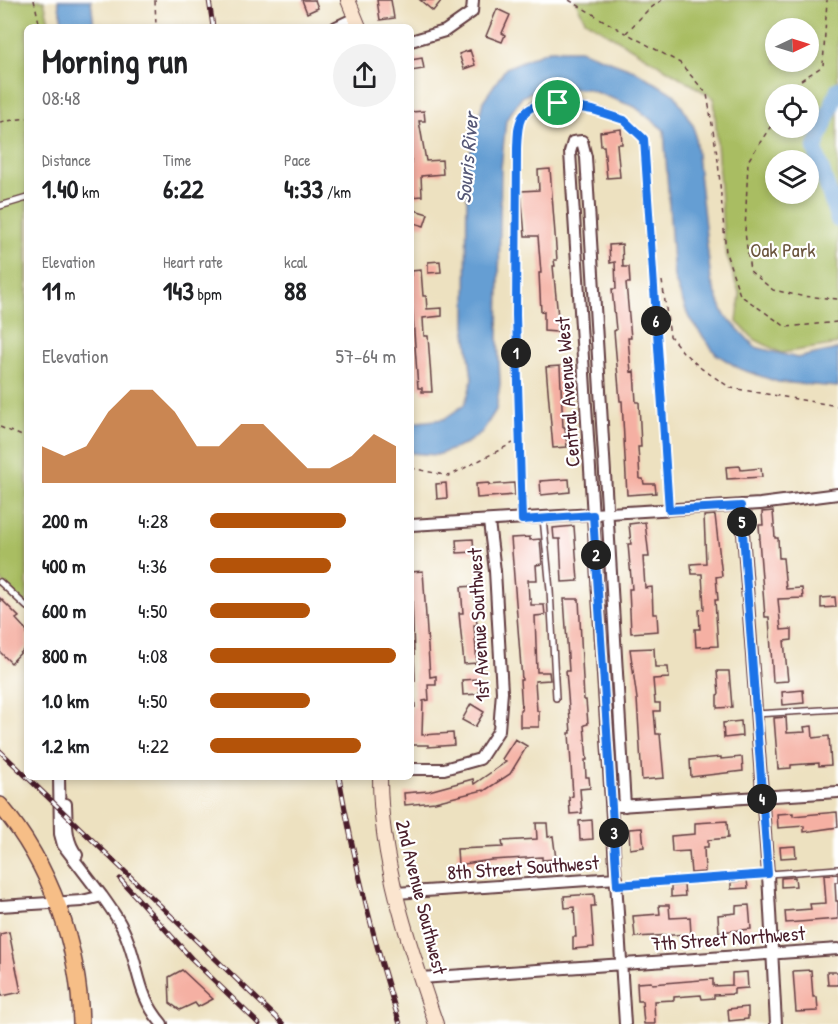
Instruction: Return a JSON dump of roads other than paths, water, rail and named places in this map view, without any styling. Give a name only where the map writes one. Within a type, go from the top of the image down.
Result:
[{"type":"main road","points":[[0,805],[35,857],[57,902],[74,964],[79,990],[81,1024]]},
{"type":"street","points":[[348,0],[357,23]]},
{"type":"street","points":[[414,40],[445,31],[472,12],[473,0]]},
{"type":"street","name":"Central Avenue West","points":[[607,514],[586,157],[582,141],[573,142],[570,152],[625,1024]]},
{"type":"street","points":[[414,525],[741,506],[838,494]]},
{"type":"street","points":[[741,506],[768,874],[776,1024]]},
{"type":"street","points":[[607,514],[625,806]]},
{"type":"street","name":"1st Avenue Southwest","points":[[414,769],[444,769],[480,759],[499,730],[502,692],[495,572],[489,522]]},
{"type":"street","points":[[59,780],[60,834],[63,845],[102,896],[123,929],[129,941],[145,999],[150,1010],[162,1024]]},
{"type":"street","points":[[64,780],[67,834],[71,847],[91,871],[102,896]]},
{"type":"street","name":"2nd Avenue Southwest","points":[[380,780],[380,804],[396,893],[436,1024]]},
{"type":"street","points":[[612,807],[838,792]]},
{"type":"street","name":"8th Street Southwest","points":[[396,893],[617,882]]},
{"type":"street","points":[[0,906],[82,901],[102,896]]},
{"type":"street","name":"7th Street Northwest","points":[[421,978],[838,949]]},
{"type":"lane","points":[[522,520],[516,315],[518,123],[531,106],[545,102],[593,110],[624,120],[644,139],[669,510]]},
{"type":"lane","points":[[0,206],[24,199]]},
{"type":"lane","points":[[543,518],[556,698]]},
{"type":"lane","points":[[0,582],[24,604]]},
{"type":"lane","points":[[756,714],[838,709]]},
{"type":"lane","points":[[617,882],[838,869]]},
{"type":"water","points":[[58,0],[91,0],[94,24],[62,24]]},
{"type":"water","points":[[549,50],[580,50],[634,70],[675,95],[694,127],[711,281],[724,314],[755,347],[797,358],[838,349],[838,387],[778,382],[740,369],[716,354],[689,318],[674,278],[664,130],[635,107],[587,89],[540,87],[522,97],[506,120],[501,168],[498,338],[500,384],[496,410],[482,432],[464,445],[437,455],[414,453],[414,423],[444,419],[464,405],[469,392],[472,378],[466,332],[467,166],[483,101],[506,68]]},
{"type":"waterway","points":[[838,89],[815,149],[838,220]]},
{"type":"railway","points":[[209,0],[213,24]]},
{"type":"railway","points":[[0,751],[24,774]]},
{"type":"railway","points":[[30,780],[283,1024]]},
{"type":"railway","points":[[340,780],[365,902],[400,1024]]},
{"type":"railway","points":[[120,879],[191,958],[259,1024]]},
{"type":"water label","name":"Souris River","points":[[467,158]]},
{"type":"park label","name":"Oak Park","points":[[783,249]]}]
